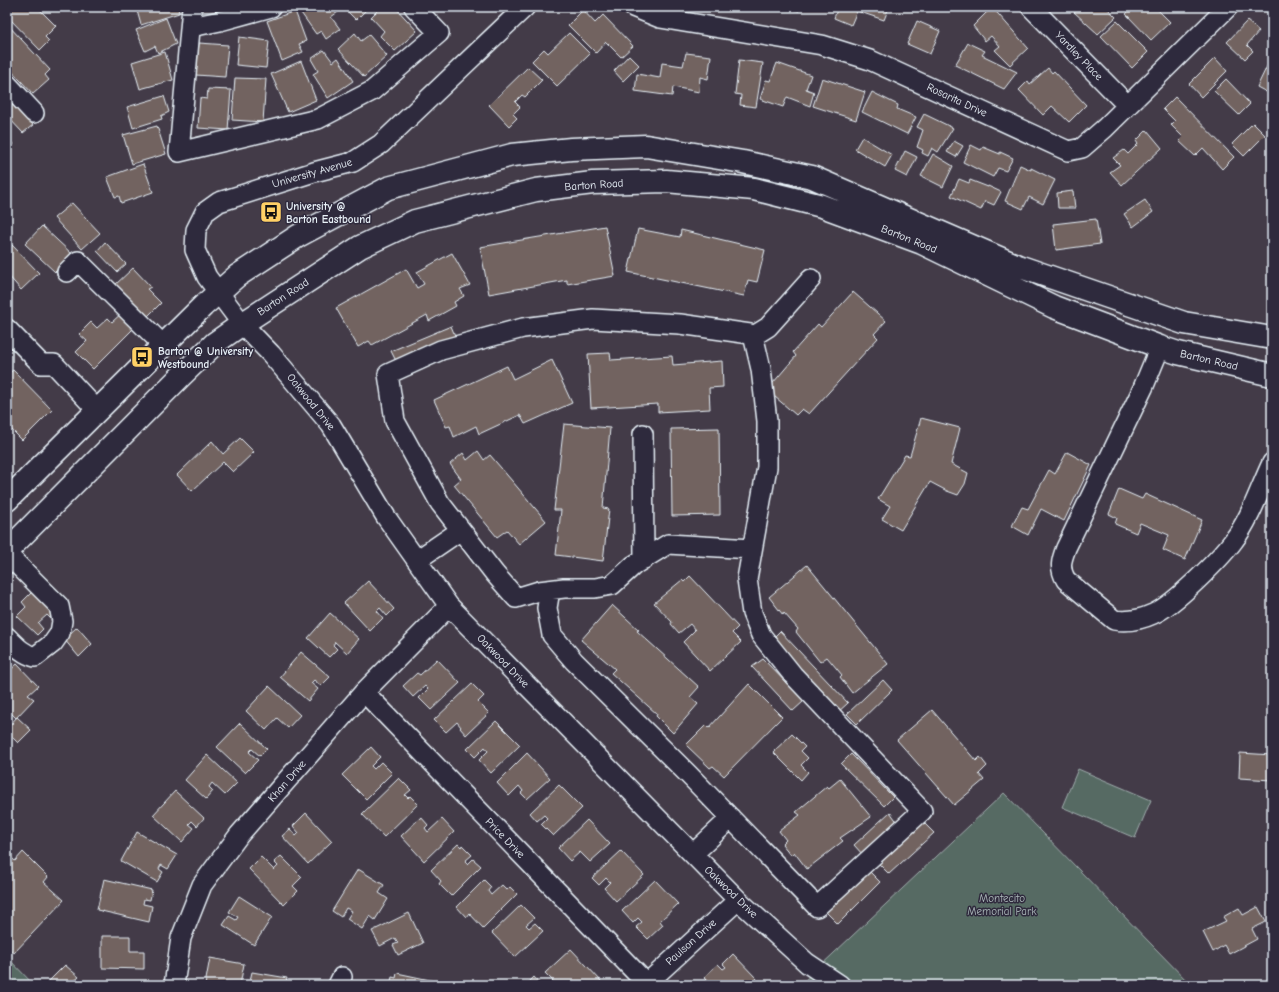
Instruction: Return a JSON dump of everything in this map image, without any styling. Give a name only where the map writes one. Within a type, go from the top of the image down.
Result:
[{"type":"main road","name":"Barton Road","points":[[7,500],[218,292],[237,276],[298,236],[388,188],[512,155],[571,149],[646,146],[743,162],[812,176],[1018,266],[1184,323],[1272,338]]},
{"type":"main road","name":"Barton Road","points":[[7,552],[181,376],[215,344],[242,324],[360,247],[415,221],[536,190],[593,183],[666,181],[754,189],[822,206],[922,243],[1054,307],[1160,347],[1178,353],[1272,375]]},
{"type":"street","points":[[192,7],[179,152],[318,119],[372,91],[440,33],[414,7]]},
{"type":"street","points":[[190,27],[271,7]]},
{"type":"street","name":"University Avenue","points":[[218,292],[207,277],[195,250],[196,230],[204,212],[219,202],[314,172],[353,162],[380,144],[525,7]]},
{"type":"street","name":"Rosarita Drive","points":[[633,7],[660,18],[822,45],[870,60],[1068,151],[1082,148],[1105,128],[1228,7]]},
{"type":"street","name":"Yardley Place","points":[[1031,7],[1127,105]]},
{"type":"street","points":[[7,84],[34,112]]},
{"type":"street","points":[[67,272],[78,261],[164,346]]},
{"type":"street","points":[[752,337],[768,327],[811,279]]},
{"type":"street","name":"Oakwood Drive","points":[[218,292],[242,324],[271,354],[331,425],[386,517],[449,606],[738,900],[807,963],[840,985]]},
{"type":"street","points":[[550,590],[547,608],[552,635],[574,661],[731,818],[817,907],[922,811],[793,675],[761,635],[752,613],[747,579],[767,467],[766,421],[761,369],[750,334],[680,324],[593,319],[523,328],[441,350],[388,374],[395,421],[440,503],[516,598],[550,590],[595,588],[612,584],[634,565],[668,544],[752,549]]},
{"type":"street","points":[[7,329],[41,364],[54,364],[98,411]]},
{"type":"street","points":[[1160,347],[1143,388],[1066,548],[1061,561],[1062,572],[1066,580],[1114,620],[1139,619],[1154,614],[1178,597],[1234,540],[1244,524],[1272,463]]},
{"type":"street","points":[[643,434],[644,559]]},
{"type":"street","points":[[417,560],[461,530]]},
{"type":"street","points":[[7,552],[59,606],[62,621],[60,633],[53,643],[35,657],[19,650],[7,637]]},
{"type":"street","name":"Khan Drive","points":[[174,985],[181,938],[202,886],[239,835],[364,692],[449,606]]},
{"type":"street","name":"Price Drive","points":[[364,692],[646,984]]},
{"type":"street","points":[[693,854],[731,818]]},
{"type":"street","name":"Paulson Drive","points":[[646,984],[738,900]]},
{"type":"green space","points":[[1078,769],[1151,800],[1135,838],[1062,807]]},
{"type":"green space","name":"Montecito Memorial Park","points":[[1004,793],[1191,985],[800,985]]},
{"type":"green space","points":[[7,957],[34,985],[7,985]]},
{"type":"building","points":[[7,7],[37,7],[56,26],[45,37],[49,41],[40,50],[7,16]]},
{"type":"building","points":[[136,7],[178,7],[179,13],[141,25]]},
{"type":"building","points":[[303,7],[335,7],[338,12],[331,17],[340,29],[326,39],[321,31],[316,34],[299,10]]},
{"type":"building","points":[[343,7],[369,7],[356,20]]},
{"type":"building","points":[[381,7],[395,7],[417,31],[395,51],[380,36],[384,31],[371,17]]},
{"type":"building","points":[[781,7],[800,7],[799,11]]},
{"type":"building","points":[[838,7],[889,7],[884,20],[857,11],[851,25],[834,18]]},
{"type":"building","points":[[992,7],[1028,48],[1010,65],[995,50],[1000,46],[991,36],[985,41],[973,26]]},
{"type":"building","points":[[1080,7],[1106,7],[1116,17],[1098,34],[1074,12]]},
{"type":"building","points":[[1133,7],[1155,7],[1170,22],[1151,40],[1126,14]]},
{"type":"building","points":[[583,10],[595,23],[603,15],[633,46],[621,57],[606,42],[596,53],[568,25]]},
{"type":"building","points":[[295,11],[306,41],[299,44],[303,52],[282,61],[267,21]]},
{"type":"building","points":[[166,18],[176,44],[158,53],[155,46],[145,51],[136,30]]},
{"type":"building","points":[[917,21],[940,31],[930,54],[907,44]]},
{"type":"building","points":[[1117,21],[1148,52],[1132,68],[1101,36]]},
{"type":"building","points":[[1247,21],[1259,31],[1247,45],[1253,51],[1245,59],[1227,42]]},
{"type":"building","points":[[7,24],[50,70],[45,75],[49,80],[33,94],[7,66]]},
{"type":"building","points":[[355,33],[361,41],[369,35],[387,56],[364,77],[338,49]]},
{"type":"building","points":[[569,33],[590,54],[557,86],[532,61],[544,49],[548,53]]},
{"type":"building","points":[[239,37],[269,41],[266,68],[236,65]]},
{"type":"building","points":[[199,43],[228,45],[225,77],[196,75]]},
{"type":"building","points":[[968,43],[985,51],[982,55],[1017,72],[1004,89],[955,65]]},
{"type":"building","points":[[324,50],[333,62],[338,58],[353,81],[328,98],[313,74],[318,71],[311,59]]},
{"type":"building","points":[[165,52],[173,80],[140,89],[132,62]]},
{"type":"building","points":[[686,53],[711,56],[708,79],[700,77],[699,92],[673,87],[672,96],[635,91],[637,74],[660,78],[662,63],[683,66]]},
{"type":"building","points":[[629,55],[639,65],[623,81],[614,71]]},
{"type":"building","points":[[1272,56],[1272,95],[1257,87]]},
{"type":"building","points":[[1215,58],[1227,71],[1201,97],[1189,84]]},
{"type":"building","points":[[739,60],[763,63],[756,107],[740,105],[741,95],[735,94]]},
{"type":"building","points":[[301,61],[316,100],[288,112],[271,74]]},
{"type":"building","points":[[777,63],[811,75],[806,89],[814,92],[810,106],[787,97],[783,107],[760,99],[766,80],[770,81]]},
{"type":"building","points":[[528,67],[542,80],[525,97],[522,95],[515,102],[520,107],[513,114],[517,118],[509,126],[489,105]]},
{"type":"building","points":[[1048,68],[1052,73],[1054,71],[1086,105],[1069,122],[1052,106],[1043,115],[1019,90],[1028,81],[1030,84]]},
{"type":"building","points":[[235,78],[266,79],[263,122],[232,120]]},
{"type":"building","points":[[822,78],[865,92],[856,120],[813,106]]},
{"type":"building","points":[[1226,79],[1250,104],[1239,115],[1214,91]]},
{"type":"building","points":[[208,89],[231,90],[228,130],[198,128],[200,98],[207,99]]},
{"type":"building","points":[[872,92],[898,105],[897,109],[916,117],[907,134],[862,112]]},
{"type":"building","points":[[7,96],[33,125],[23,133],[7,116]]},
{"type":"building","points":[[164,96],[169,112],[161,116],[162,119],[133,128],[127,107]]},
{"type":"building","points":[[1175,97],[1234,157],[1222,169],[1203,148],[1195,156],[1179,141],[1183,137],[1171,125],[1175,121],[1163,109]]},
{"type":"building","points":[[924,114],[953,128],[938,152],[932,148],[928,156],[922,153],[923,150],[917,147],[923,130],[917,127]]},
{"type":"building","points":[[1253,123],[1265,135],[1244,156],[1232,144]]},
{"type":"building","points":[[157,126],[166,154],[132,164],[123,135]]},
{"type":"building","points":[[1147,130],[1162,148],[1122,185],[1110,172],[1120,165],[1113,158],[1124,150],[1128,154],[1138,144],[1136,141]]},
{"type":"building","points":[[7,137],[13,144],[7,150]]},
{"type":"building","points":[[862,137],[892,155],[885,167],[855,149]]},
{"type":"building","points":[[954,141],[963,146],[956,157],[947,152]]},
{"type":"building","points":[[971,145],[981,150],[983,147],[1000,154],[1000,152],[1013,158],[1006,171],[998,168],[993,177],[963,162]]},
{"type":"building","points":[[905,151],[917,157],[907,177],[895,171]]},
{"type":"building","points":[[933,154],[953,166],[943,187],[921,176]]},
{"type":"building","points":[[143,164],[153,192],[121,203],[119,196],[115,197],[107,177]]},
{"type":"building","points":[[1020,165],[1031,170],[1031,168],[1055,180],[1043,204],[1029,197],[1023,209],[1005,201]]},
{"type":"building","points":[[959,179],[969,183],[970,180],[1001,192],[994,205],[985,201],[981,210],[951,196]]},
{"type":"building","points":[[1073,191],[1075,208],[1058,208],[1057,193]]},
{"type":"building","points":[[1145,200],[1153,212],[1133,227],[1124,214]]},
{"type":"building","points":[[72,203],[100,233],[82,249],[54,218]]},
{"type":"building","points":[[1096,219],[1100,244],[1056,250],[1053,224]]},
{"type":"building","points":[[42,226],[72,254],[55,272],[25,244]]},
{"type":"building","points":[[605,226],[615,276],[567,284],[567,280],[489,294],[480,247]]},
{"type":"building","points":[[638,229],[680,237],[681,230],[765,250],[757,282],[748,280],[744,296],[628,272]]},
{"type":"building","points":[[105,242],[126,264],[117,272],[97,251]]},
{"type":"building","points":[[12,245],[39,273],[21,290],[7,274],[7,250]]},
{"type":"building","points":[[452,253],[470,285],[460,289],[464,296],[454,302],[456,306],[429,321],[427,315],[372,345],[369,341],[358,347],[336,308],[406,269],[417,288],[424,284],[417,272]]},
{"type":"building","points":[[133,268],[151,287],[147,289],[161,303],[144,320],[114,286]]},
{"type":"building","points":[[853,292],[886,321],[874,334],[878,338],[809,414],[802,409],[796,415],[767,390],[796,356],[793,352],[818,324],[821,327]]},
{"type":"building","points":[[123,312],[136,326],[93,369],[76,352],[87,341],[79,334],[91,322],[97,328],[108,318],[112,322]]},
{"type":"building","points":[[451,326],[456,338],[397,363],[391,351]]},
{"type":"building","points":[[610,353],[611,360],[672,356],[673,365],[722,361],[723,387],[709,388],[710,409],[658,412],[658,404],[591,408],[588,354]]},
{"type":"building","points":[[552,360],[572,403],[525,424],[520,415],[479,434],[476,426],[454,437],[450,426],[446,427],[434,400],[507,366],[513,379]]},
{"type":"building","points":[[13,370],[52,410],[22,440],[7,425],[7,375]]},
{"type":"building","points":[[921,418],[960,428],[951,464],[968,473],[965,484],[958,495],[930,482],[901,530],[882,519],[890,506],[878,499],[905,455],[910,456]]},
{"type":"building","points":[[564,424],[610,428],[603,508],[609,509],[603,561],[556,555],[561,510],[554,510]]},
{"type":"building","points":[[719,428],[720,515],[672,516],[671,429]]},
{"type":"building","points":[[240,438],[254,452],[233,472],[223,462],[192,491],[177,475],[212,441],[223,454]]},
{"type":"building","points":[[478,451],[484,460],[490,455],[546,521],[519,544],[507,530],[497,537],[454,485],[461,479],[450,464],[463,453],[467,460]]},
{"type":"building","points":[[1067,452],[1091,465],[1064,521],[1041,509],[1028,535],[1012,526],[1022,507],[1028,509],[1049,470],[1055,474]]},
{"type":"building","points":[[1119,489],[1142,499],[1145,494],[1202,520],[1185,560],[1163,550],[1169,535],[1140,523],[1136,533],[1115,524],[1117,518],[1109,514]]},
{"type":"building","points":[[807,565],[888,664],[852,693],[840,677],[842,675],[827,657],[820,662],[796,632],[798,629],[784,613],[783,615],[769,597]]},
{"type":"building","points":[[690,576],[738,627],[732,633],[741,642],[710,671],[683,642],[695,630],[690,624],[679,633],[671,624],[672,622],[654,603],[682,580],[684,582]]},
{"type":"building","points":[[368,581],[394,609],[387,616],[380,608],[377,611],[383,618],[370,631],[344,603]]},
{"type":"building","points":[[32,592],[57,616],[52,620],[47,615],[38,623],[43,629],[37,635],[17,616],[26,607],[22,602]]},
{"type":"building","points":[[612,605],[639,630],[637,631],[699,687],[690,697],[698,704],[673,733],[656,716],[657,714],[611,673],[615,669],[581,640]]},
{"type":"building","points":[[330,613],[359,639],[347,653],[335,642],[333,645],[337,649],[329,657],[308,638]]},
{"type":"building","points":[[77,627],[92,644],[79,657],[64,639]]},
{"type":"building","points":[[780,631],[848,703],[837,713],[770,641]]},
{"type":"building","points":[[301,652],[330,677],[321,686],[314,680],[311,683],[318,689],[308,701],[280,677]]},
{"type":"building","points":[[437,659],[460,683],[431,710],[419,698],[428,689],[425,686],[413,697],[403,686],[417,673],[420,675]]},
{"type":"building","points":[[763,659],[804,701],[793,711],[752,667]]},
{"type":"building","points":[[17,664],[38,686],[28,695],[34,699],[16,718],[7,709],[7,673]]},
{"type":"building","points":[[883,680],[892,690],[857,724],[847,714]]},
{"type":"building","points":[[472,684],[484,696],[478,702],[489,713],[466,735],[457,722],[446,732],[434,720]]},
{"type":"building","points":[[749,684],[782,717],[724,776],[713,766],[710,768],[686,745],[706,725],[709,728]]},
{"type":"building","points":[[269,686],[300,715],[288,728],[277,718],[266,730],[246,711]]},
{"type":"building","points":[[932,710],[976,761],[980,757],[987,766],[979,774],[984,780],[954,805],[897,740]]},
{"type":"building","points":[[17,717],[31,730],[18,743],[7,732],[7,728]]},
{"type":"building","points":[[496,721],[520,745],[491,773],[479,760],[488,751],[485,747],[475,757],[467,749]]},
{"type":"building","points":[[240,723],[267,749],[260,756],[252,749],[249,752],[258,760],[245,773],[217,747]]},
{"type":"building","points":[[792,734],[805,747],[801,751],[808,758],[801,765],[808,772],[801,780],[773,752]]},
{"type":"building","points":[[371,747],[380,757],[371,766],[374,769],[381,762],[392,773],[366,799],[342,775]]},
{"type":"building","points":[[527,753],[550,778],[527,799],[521,793],[523,791],[519,786],[509,796],[497,783]]},
{"type":"building","points":[[1240,753],[1272,755],[1272,780],[1239,778]]},
{"type":"building","points":[[851,754],[893,797],[884,806],[841,764]]},
{"type":"building","points":[[207,755],[237,783],[225,795],[212,783],[209,787],[213,791],[206,799],[185,780]]},
{"type":"building","points":[[399,778],[411,790],[405,795],[408,798],[410,796],[418,804],[384,837],[362,814]]},
{"type":"building","points":[[840,779],[871,817],[840,838],[843,841],[807,869],[794,852],[791,855],[782,844],[786,840],[779,831],[800,815],[796,812],[827,786],[829,788]]},
{"type":"building","points":[[559,785],[582,808],[553,836],[541,824],[547,818],[544,815],[537,821],[530,813]]},
{"type":"building","points":[[175,791],[204,818],[197,826],[192,821],[189,824],[194,828],[182,842],[153,815]]},
{"type":"building","points":[[890,812],[898,823],[863,855],[854,845]]},
{"type":"building","points":[[306,813],[332,841],[308,864],[282,836],[290,829],[296,836],[299,833],[293,826]]},
{"type":"building","points":[[421,817],[428,825],[425,828],[428,832],[442,819],[454,832],[424,861],[401,836]]},
{"type":"building","points":[[587,820],[610,844],[590,862],[580,852],[570,861],[558,848]]},
{"type":"building","points":[[922,821],[934,833],[889,874],[878,863]]},
{"type":"building","points":[[137,832],[177,855],[168,869],[161,865],[159,869],[163,872],[157,882],[121,861]]},
{"type":"building","points":[[458,844],[461,847],[462,845],[472,855],[465,861],[468,864],[473,859],[481,866],[451,896],[439,884],[441,881],[431,870]]},
{"type":"building","points":[[621,851],[644,875],[616,901],[604,888],[610,882],[606,878],[599,885],[592,878]]},
{"type":"building","points":[[23,852],[48,877],[44,882],[64,900],[14,953],[7,947],[7,854],[15,861]]},
{"type":"building","points":[[281,856],[302,877],[293,886],[298,891],[284,905],[249,869],[261,857],[274,870],[278,866],[274,862]]},
{"type":"building","points":[[358,869],[384,885],[379,893],[388,899],[375,920],[370,916],[362,929],[347,919],[352,911],[346,908],[341,917],[332,911]]},
{"type":"building","points":[[868,870],[880,882],[838,924],[826,912]]},
{"type":"building","points":[[104,879],[152,890],[150,900],[144,899],[143,904],[152,906],[149,922],[97,910]]},
{"type":"building","points":[[484,880],[491,887],[488,891],[491,895],[502,885],[507,890],[510,887],[517,894],[483,928],[469,913],[466,917],[457,907]]},
{"type":"building","points":[[655,880],[678,904],[660,921],[663,925],[648,939],[636,927],[642,922],[638,918],[633,923],[622,911]]},
{"type":"building","points":[[239,896],[272,917],[254,945],[223,925],[229,916],[236,920],[238,917],[229,912]]},
{"type":"building","points":[[521,905],[534,918],[526,925],[529,928],[535,923],[543,931],[515,957],[492,933]]},
{"type":"building","points":[[1258,907],[1266,922],[1252,929],[1257,939],[1229,954],[1224,945],[1213,952],[1203,932],[1226,921],[1223,917],[1239,908],[1243,915]]},
{"type":"building","points":[[409,913],[423,943],[398,955],[393,945],[398,943],[395,938],[380,946],[372,931]]},
{"type":"building","points":[[102,936],[130,936],[130,951],[144,951],[144,969],[102,968]]},
{"type":"building","points":[[571,949],[601,981],[597,985],[585,985],[583,983],[581,985],[557,985],[545,973]]},
{"type":"building","points":[[733,954],[757,979],[751,985],[712,985],[704,977],[718,964],[723,969],[726,967],[723,964]]},
{"type":"building","points":[[210,958],[244,964],[240,985],[205,985]]},
{"type":"building","points":[[65,965],[79,977],[70,985],[51,985],[48,982]]},
{"type":"building","points":[[252,972],[287,978],[285,985],[249,985]]},
{"type":"building","points":[[397,973],[444,983],[444,985],[390,985],[392,977],[396,978]]},
{"type":"building","points":[[534,977],[541,985],[526,985]]},
{"type":"place","name":"University @ Barton Eastbound","points":[[271,212]]},
{"type":"place","name":"Barton @ University Westbound","points":[[142,357]]}]
